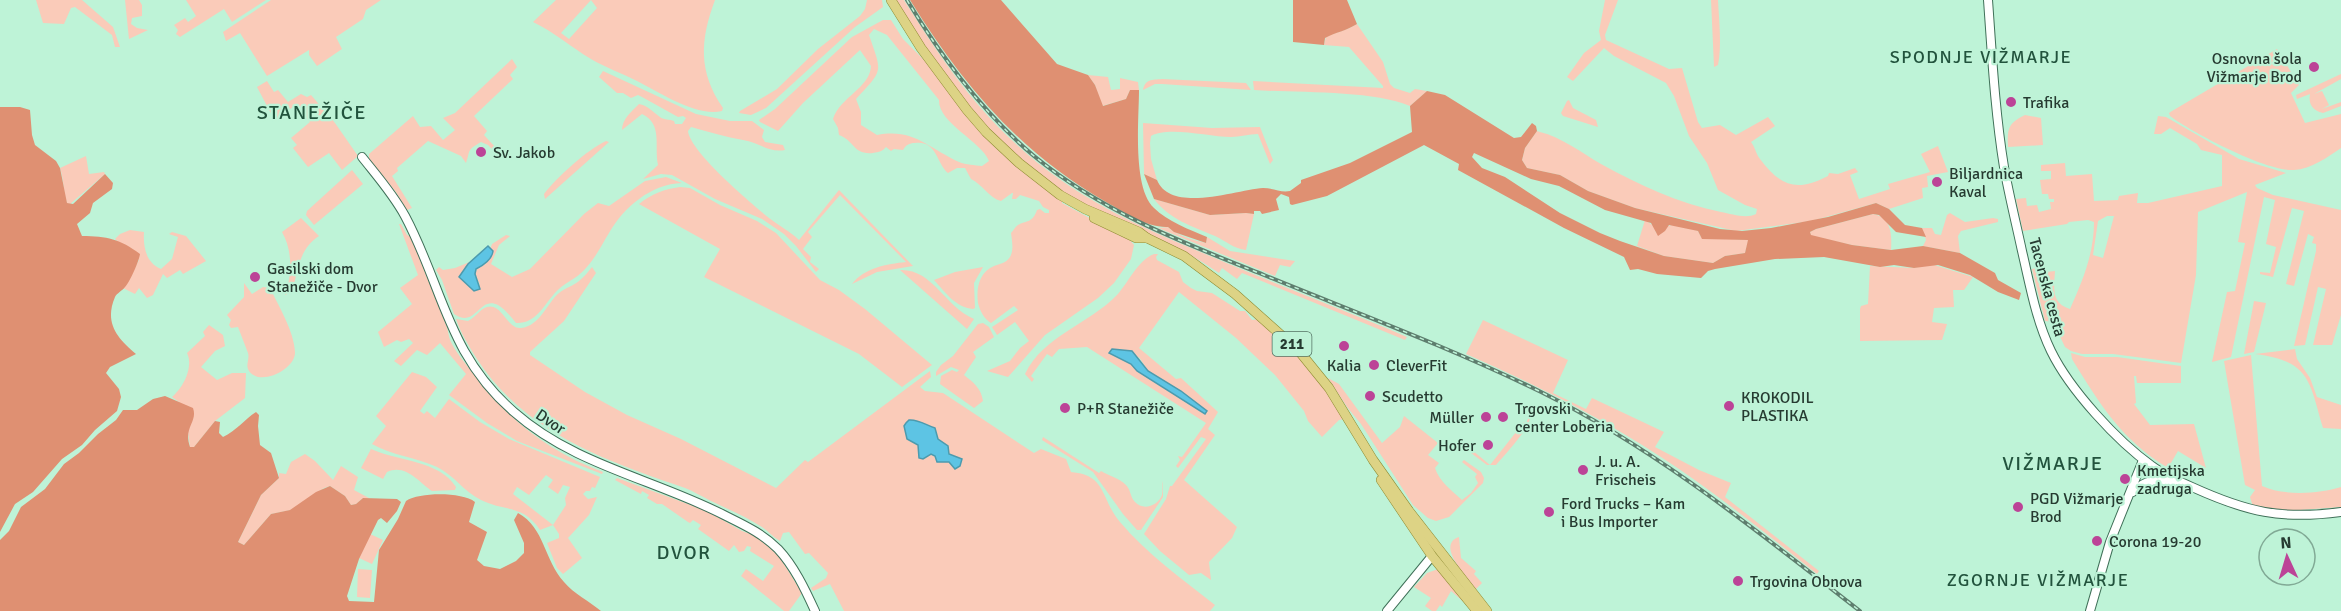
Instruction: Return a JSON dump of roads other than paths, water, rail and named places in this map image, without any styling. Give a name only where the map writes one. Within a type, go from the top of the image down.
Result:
[{"type":"main road","name":"211","points":[[891,0],[938,71],[986,132],[1036,177],[1085,209],[1139,232],[1184,256],[1260,314],[1299,351],[1337,398],[1373,460],[1391,497],[1487,611]]},
{"type":"main road","name":"211","points":[[1435,552],[1477,611]]},
{"type":"street","name":"Tacenska cesta","points":[[1988,0],[2004,167],[2032,297],[2053,355],[2073,386],[2099,417],[2144,460],[2165,475],[2193,487]]},
{"type":"street","name":"Dvor","points":[[362,158],[405,215],[451,328],[465,354],[480,376],[503,402],[535,429],[568,449],[610,469],[700,503],[759,533],[778,549],[791,565],[814,611]]},
{"type":"street","points":[[2090,611],[2107,550],[2144,460]]},
{"type":"street","points":[[2128,500],[2140,485],[2151,480],[2163,479],[2193,487],[2236,506],[2263,513],[2297,516],[2341,512]]},
{"type":"street","points":[[1387,611],[1435,552]]},
{"type":"water","points":[[488,246],[493,251],[487,262],[476,269],[475,274],[480,289],[474,291],[459,277],[468,264]]},
{"type":"water","points":[[1112,349],[1132,351],[1148,371],[1181,391],[1207,411],[1205,414],[1137,371],[1131,364],[1109,353]]},
{"type":"water","points":[[909,420],[919,421],[935,428],[938,439],[948,446],[949,454],[962,459],[960,466],[955,469],[949,462],[937,462],[935,456],[931,454],[923,459],[919,458],[918,445],[907,439],[904,426]]},
{"type":"railway","points":[[907,0],[934,43],[980,103],[1034,156],[1087,194],[1174,238],[1473,360],[1584,415],[1626,440],[1706,494],[1860,611]]},
{"type":"place","name":"Osnovna šola Vižmarje Brod","points":[[2314,67]]},
{"type":"place","name":"Trafika","points":[[2011,102]]},
{"type":"place","name":"Sv. Jakob","points":[[481,152]]},
{"type":"place","name":"Biljardnica Kaval","points":[[1937,182]]},
{"type":"place","name":"Gasilski dom Stanežiče - Dvor","points":[[255,277]]},
{"type":"place","name":"Kalia","points":[[1344,346]]},
{"type":"place","name":"CleverFit","points":[[1374,365]]},
{"type":"place","name":"Scudetto","points":[[1370,396]]},
{"type":"place","name":"KROKODIL PLASTIKA","points":[[1729,406]]},
{"type":"place","name":"P+R Stanežiče","points":[[1065,408]]},
{"type":"place","name":"Müller","points":[[1486,417]]},
{"type":"place","name":"Trgovski center Loberia","points":[[1503,417]]},
{"type":"place","name":"Hofer","points":[[1488,445]]},
{"type":"place","name":"J. u. A. Frischeis","points":[[1583,470]]},
{"type":"place","name":"Kmetijska zadruga","points":[[2125,479]]},
{"type":"place","name":"PGD Vižmarje Brod","points":[[2018,507]]},
{"type":"place","name":"Ford Trucks – Kam i Bus Importer","points":[[1549,512]]},
{"type":"place","name":"Corona 19-20","points":[[2097,541]]},
{"type":"place","name":"Trgovina Obnova","points":[[1738,581]]},
{"type":"district","name":"SPODNJE VIŽMARJE","points":[[1981,57]]},
{"type":"district","name":"STANEŽIČE","points":[[312,112]]},
{"type":"district","name":"VIŽMARJE","points":[[2053,463]]},
{"type":"district","name":"DVOR","points":[[684,552]]},
{"type":"district","name":"ZGORNJE VIŽMARJE","points":[[2038,580]]}]
